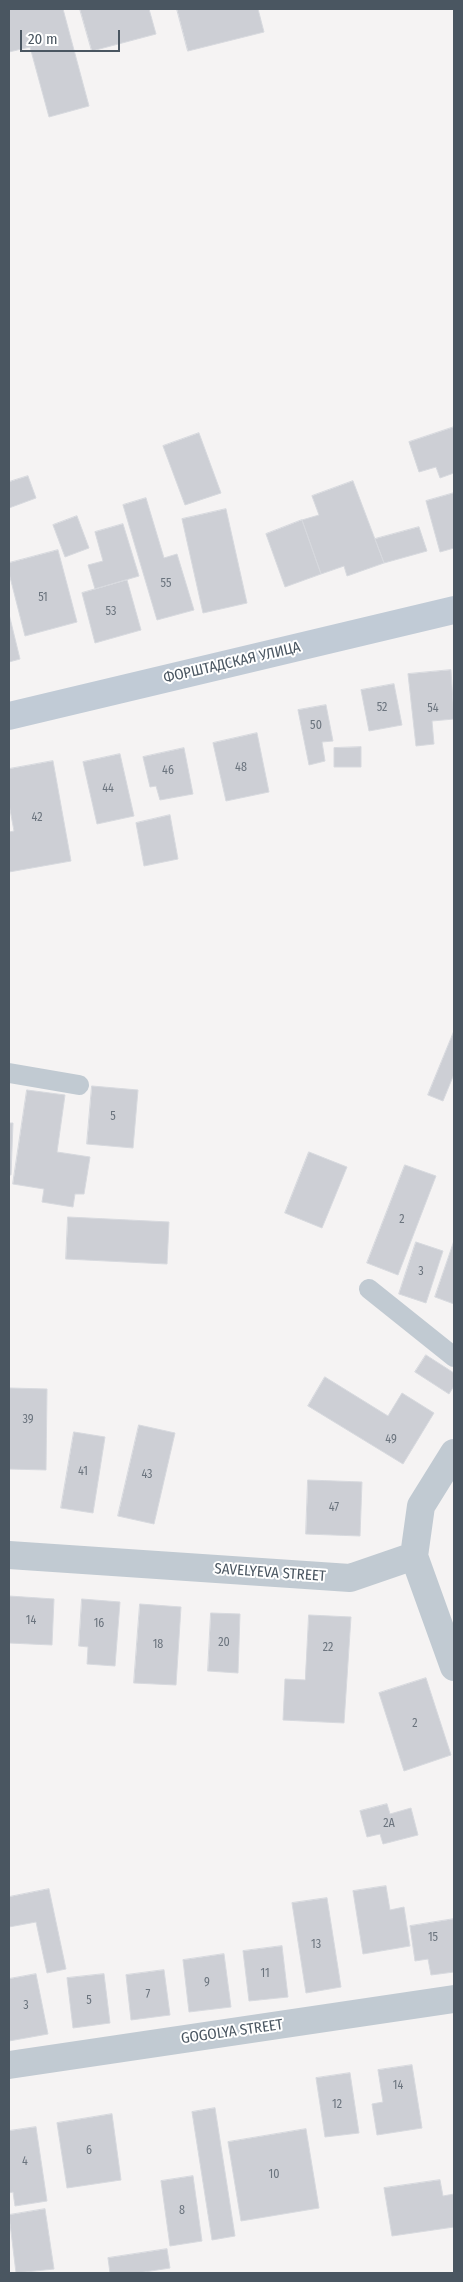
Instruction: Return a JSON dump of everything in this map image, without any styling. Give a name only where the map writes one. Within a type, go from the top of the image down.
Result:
[{"type":"street","name":"ФОРШТАДСКАЯ УЛИЦА","points":[[9,716],[454,610]]},
{"type":"street","points":[[454,1452],[421,1506],[414,1556],[454,1667]]},
{"type":"street","name":"SAVELYEVA STREET","points":[[9,1555],[350,1578],[414,1556]]},
{"type":"street","name":"GOGOLYA STREET","points":[[9,2065],[454,1999]]},
{"type":"lane","points":[[9,1073],[80,1085]]},
{"type":"lane","points":[[369,1290],[454,1357]]},
{"type":"building","points":[[9,9],[63,9],[89,106],[49,117],[30,47],[9,52]]},
{"type":"building","points":[[80,9],[149,9],[156,34],[92,51]]},
{"type":"building","points":[[177,9],[258,9],[264,32],[188,51]]},
{"type":"building","points":[[454,427],[454,473],[440,478],[436,467],[419,472],[409,442]]},
{"type":"building","points":[[199,433],[221,493],[185,505],[163,446]]},
{"type":"building","points":[[28,476],[36,498],[9,508],[9,482]]},
{"type":"building","points":[[353,481],[384,563],[347,576],[344,566],[321,574],[302,520],[319,515],[312,496]]},
{"type":"building","points":[[454,493],[454,548],[440,552],[426,501]]},
{"type":"building","points":[[146,498],[164,558],[177,554],[194,610],[157,620],[123,505]]},
{"type":"building","points":[[226,509],[247,603],[203,613],[182,519]]},
{"type":"building","points":[[77,516],[89,548],[65,557],[53,525]]},
{"type":"building","points":[[302,520],[321,574],[285,587],[266,534]]},
{"type":"building","points":[[123,524],[139,576],[95,589],[88,565],[103,561],[95,532]]},
{"type":"building","points":[[419,527],[427,551],[384,563],[375,539]]},
{"type":"building","points":[[58,550],[77,622],[25,636],[9,573],[9,563]]},
{"type":"building","points":[[127,580],[141,630],[95,643],[82,593]]},
{"type":"building","points":[[9,614],[20,659],[9,662]]},
{"type":"building","points":[[451,670],[454,719],[432,721],[434,744],[416,746],[408,674]]},
{"type":"building","points":[[394,684],[402,725],[369,731],[361,690]]},
{"type":"building","points":[[326,705],[333,741],[322,742],[325,761],[309,765],[298,710]]},
{"type":"building","points":[[257,733],[269,792],[226,801],[213,743]]},
{"type":"building","points":[[361,747],[361,767],[334,767],[334,748]]},
{"type":"building","points":[[184,748],[193,794],[160,800],[156,786],[150,787],[143,757]]},
{"type":"building","points":[[120,754],[134,816],[97,824],[83,762]]},
{"type":"building","points":[[53,761],[71,861],[9,872],[9,832],[14,831],[9,804],[9,769]]},
{"type":"building","points":[[170,815],[178,859],[144,866],[136,823]]},
{"type":"building","points":[[454,1031],[454,1074],[443,1101],[428,1095]]},
{"type":"building","points":[[92,1086],[138,1090],[133,1148],[87,1144]]},
{"type":"building","points":[[27,1090],[65,1095],[57,1152],[90,1157],[84,1194],[75,1194],[73,1207],[42,1202],[44,1189],[13,1184]]},
{"type":"building","points":[[9,1123],[13,1123],[11,1175],[9,1175]]},
{"type":"building","points":[[309,1152],[347,1167],[322,1228],[285,1213]]},
{"type":"building","points":[[405,1165],[436,1176],[398,1275],[367,1263]]},
{"type":"building","points":[[68,1217],[169,1222],[167,1264],[66,1259]]},
{"type":"building","points":[[454,1241],[454,1304],[435,1297]]},
{"type":"building","points":[[416,1242],[443,1251],[426,1303],[399,1294]]},
{"type":"building","points":[[426,1355],[454,1373],[454,1386],[449,1394],[415,1372]]},
{"type":"building","points":[[325,1377],[388,1416],[402,1393],[434,1413],[403,1464],[308,1406]]},
{"type":"building","points":[[10,1388],[47,1389],[46,1470],[9,1469]]},
{"type":"building","points":[[139,1425],[175,1433],[154,1524],[118,1516]]},
{"type":"building","points":[[74,1432],[105,1437],[93,1513],[61,1508]]},
{"type":"building","points":[[308,1480],[362,1482],[360,1536],[306,1534]]},
{"type":"building","points":[[9,1596],[54,1599],[52,1645],[9,1643]]},
{"type":"building","points":[[82,1599],[120,1602],[115,1666],[87,1664],[88,1647],[79,1646]]},
{"type":"building","points":[[140,1604],[181,1607],[176,1685],[134,1683]]},
{"type":"building","points":[[211,1613],[240,1614],[238,1673],[208,1671]]},
{"type":"building","points":[[309,1615],[351,1617],[344,1723],[283,1720],[285,1679],[305,1680]]},
{"type":"building","points":[[426,1678],[451,1755],[404,1771],[379,1693]]},
{"type":"building","points":[[387,1804],[390,1814],[411,1808],[418,1835],[383,1844],[380,1834],[367,1837],[360,1811]]},
{"type":"building","points":[[386,1886],[390,1910],[404,1907],[410,1946],[363,1954],[353,1891]]},
{"type":"building","points":[[49,1889],[66,1969],[47,1973],[36,1922],[9,1927],[9,1897]]},
{"type":"building","points":[[327,1898],[341,1987],[306,1993],[292,1903]]},
{"type":"building","points":[[454,1919],[454,1972],[431,1975],[428,1959],[415,1961],[410,1926]]},
{"type":"building","points":[[282,1946],[288,1997],[249,2001],[243,1951]]},
{"type":"building","points":[[224,1954],[231,2007],[189,2012],[183,1960]]},
{"type":"building","points":[[164,1970],[170,2015],[131,2020],[126,1975]]},
{"type":"building","points":[[36,1974],[48,2034],[9,2041],[9,1979]]},
{"type":"building","points":[[104,1974],[110,2023],[73,2028],[67,1978]]},
{"type":"building","points":[[412,2065],[422,2128],[377,2135],[372,2104],[383,2102],[378,2070]]},
{"type":"building","points":[[350,2073],[359,2133],[325,2137],[316,2078]]},
{"type":"building","points":[[215,2108],[235,2236],[212,2240],[192,2112]]},
{"type":"building","points":[[112,2114],[121,2180],[67,2188],[57,2123]]},
{"type":"building","points":[[36,2127],[47,2201],[15,2206],[13,2192],[9,2193],[9,2131]]},
{"type":"building","points":[[306,2129],[319,2208],[241,2221],[228,2142]]},
{"type":"building","points":[[193,2176],[202,2241],[170,2246],[161,2181]]},
{"type":"building","points":[[440,2180],[443,2196],[454,2194],[454,2227],[392,2236],[384,2188]]},
{"type":"building","points":[[45,2209],[54,2269],[16,2273],[9,2215]]},
{"type":"building","points":[[167,2249],[170,2268],[138,2273],[110,2273],[108,2258]]}]
